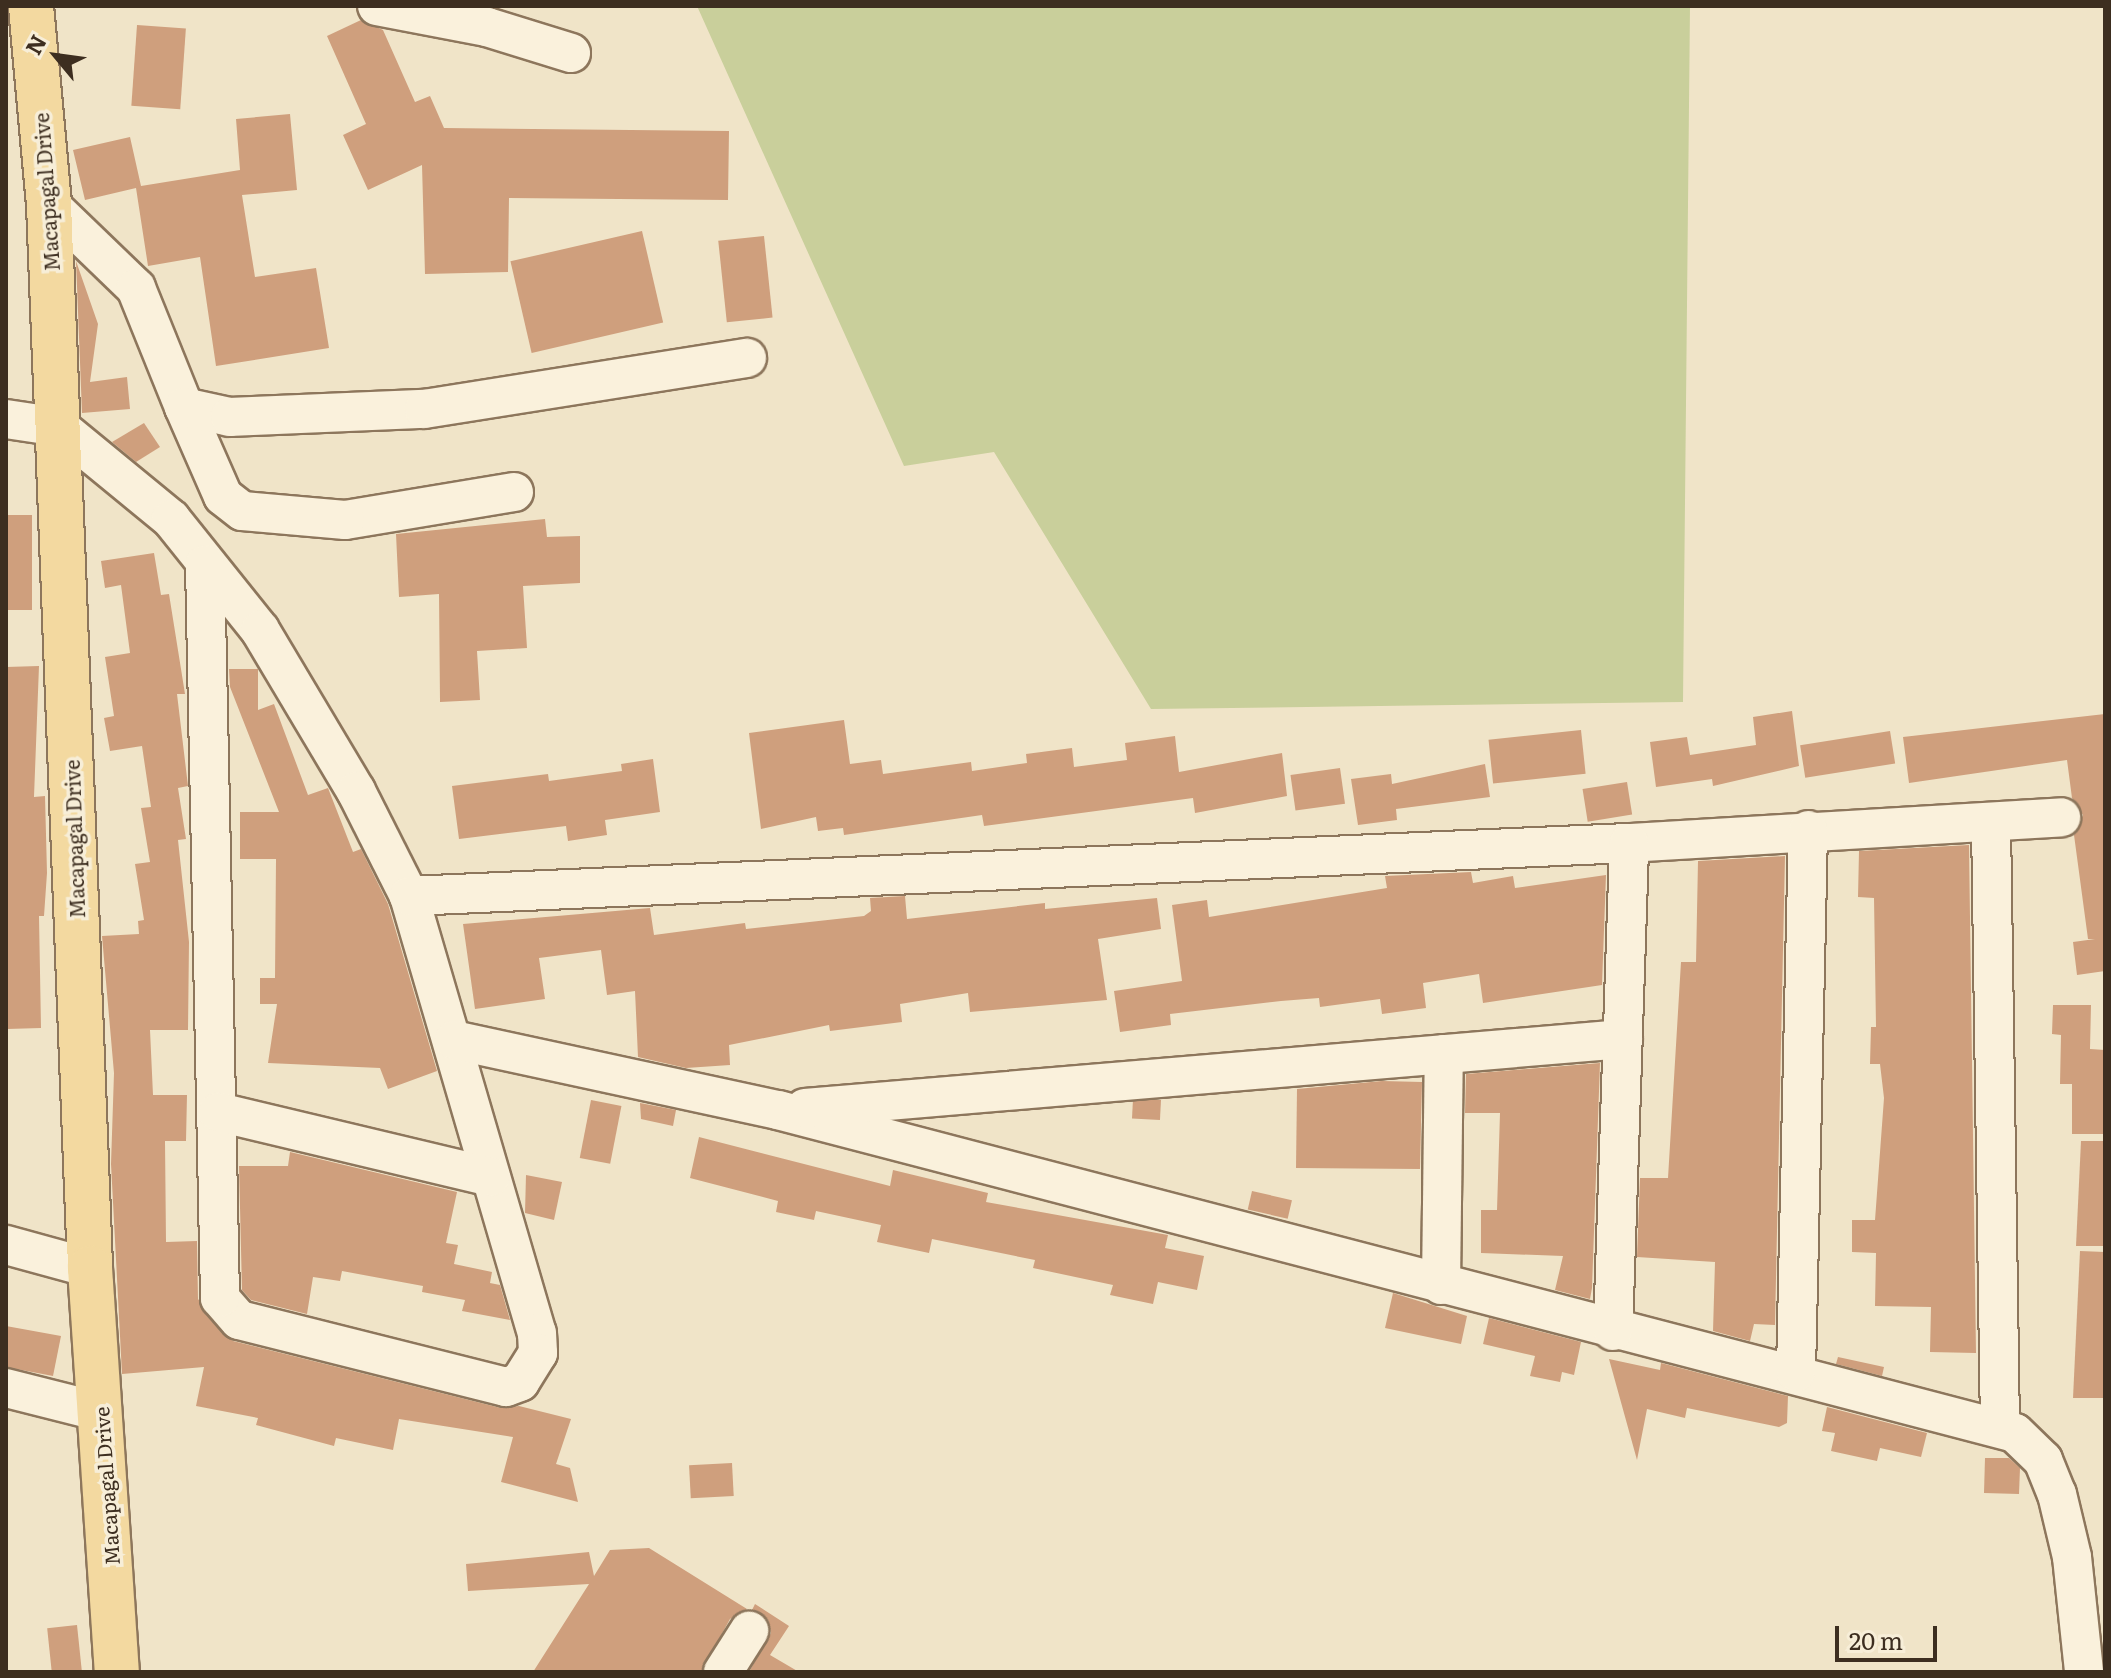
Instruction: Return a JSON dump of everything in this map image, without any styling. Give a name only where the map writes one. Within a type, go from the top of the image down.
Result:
[{"type":"main road","name":"Macapagal Drive","points":[[31,6],[49,204],[90,1268],[117,1672]]},
{"type":"street","points":[[377,6],[487,27],[571,53]]},
{"type":"street","points":[[49,204],[136,288],[217,485],[242,511],[345,520],[514,492]]},
{"type":"street","points":[[184,407],[230,417],[424,409],[747,358]]},
{"type":"street","points":[[6,419],[59,427],[139,489],[205,564],[260,630],[310,707],[409,896],[454,1040],[490,1177],[537,1333],[530,1368],[520,1382],[506,1387],[239,1320],[228,1311],[219,1288],[218,1112],[205,564]]},
{"type":"street","points":[[409,896],[1629,843],[2061,817]]},
{"type":"street","points":[[1991,822],[2000,1427]]},
{"type":"street","points":[[1796,1372],[1808,830]]},
{"type":"street","points":[[1613,1331],[1629,843]]},
{"type":"street","points":[[778,1110],[1623,1039]]},
{"type":"street","points":[[454,1040],[778,1110],[1613,1331],[1796,1372],[2000,1427],[2029,1442],[2057,1494],[2072,1557],[2084,1672]]},
{"type":"street","points":[[1441,1285],[1444,1054]]},
{"type":"street","points":[[218,1112],[490,1177]]},
{"type":"street","points":[[6,1245],[90,1268]]},
{"type":"street","points":[[6,1388],[101,1412]]},
{"type":"street","points":[[723,1672],[749,1631]]},
{"type":"green space","points":[[697,6],[1690,6],[1683,702],[1151,709],[994,452],[904,466]]},
{"type":"building","points":[[361,20],[383,30],[415,102],[430,96],[444,128],[729,131],[728,200],[509,198],[508,272],[425,274],[422,165],[368,190],[343,135],[366,124],[327,36]]},
{"type":"building","points":[[137,25],[186,28],[180,109],[131,106]]},
{"type":"building","points":[[290,114],[297,190],[242,195],[255,277],[316,268],[329,348],[216,366],[200,257],[148,266],[136,188],[85,200],[73,150],[130,137],[141,186],[240,170],[236,119]]},
{"type":"building","points":[[642,231],[663,323],[532,353],[510,261]]},
{"type":"building","points":[[764,236],[773,318],[727,322],[718,241]]},
{"type":"building","points":[[76,261],[98,324],[90,382],[127,377],[130,409],[82,413]]},
{"type":"building","points":[[144,423],[160,447],[136,462],[112,442]]},
{"type":"building","points":[[6,515],[32,515],[32,610],[6,610]]},
{"type":"building","points":[[545,519],[547,537],[580,536],[580,583],[523,586],[527,648],[477,651],[480,700],[440,702],[439,594],[399,597],[396,534]]},
{"type":"building","points":[[154,553],[161,595],[169,594],[185,694],[177,694],[188,786],[178,788],[186,839],[178,840],[189,942],[188,1030],[150,1030],[153,1095],[187,1095],[186,1141],[165,1141],[166,1242],[197,1241],[198,1299],[233,1341],[501,1408],[519,1406],[571,1419],[556,1464],[570,1468],[578,1502],[501,1482],[513,1437],[399,1419],[393,1450],[336,1438],[334,1446],[256,1425],[258,1418],[196,1406],[204,1367],[122,1374],[111,1164],[114,1073],[102,936],[139,934],[138,921],[144,920],[135,864],[150,862],[141,808],[151,807],[142,746],[110,751],[104,718],[114,716],[105,657],[130,653],[121,585],[105,588],[101,561]]},
{"type":"building","points":[[39,666],[34,797],[45,796],[47,873],[44,916],[39,916],[41,1028],[7,1029],[6,667]]},
{"type":"building","points":[[229,669],[258,669],[258,710],[274,704],[308,795],[328,788],[353,852],[361,849],[388,904],[437,1071],[388,1089],[380,1068],[268,1063],[277,1004],[260,1004],[260,978],[275,978],[276,859],[240,859],[240,812],[279,812],[230,687]]},
{"type":"building","points":[[1792,711],[1799,766],[1713,786],[1712,779],[1656,787],[1650,742],[1687,737],[1690,755],[1756,745],[1753,717]]},
{"type":"building","points":[[2105,714],[2105,971],[2077,975],[2073,942],[2095,939],[2088,939],[2074,835],[2083,815],[2072,798],[2067,760],[1909,783],[1903,737]]},
{"type":"building","points":[[844,720],[850,764],[881,760],[883,774],[971,762],[972,771],[1027,763],[1026,754],[1072,748],[1074,767],[1127,760],[1125,743],[1175,736],[1179,772],[1282,753],[1287,796],[1195,813],[1193,798],[984,826],[982,815],[844,835],[843,828],[818,831],[816,817],[761,829],[749,733]]},
{"type":"building","points":[[1581,730],[1586,774],[1493,783],[1489,740]]},
{"type":"building","points":[[1890,731],[1895,764],[1805,778],[1800,745]]},
{"type":"building","points":[[653,759],[660,812],[605,820],[607,835],[568,841],[566,826],[459,839],[452,786],[548,774],[549,781],[622,771],[621,764]]},
{"type":"building","points":[[1485,764],[1490,797],[1396,809],[1397,820],[1358,825],[1351,779],[1391,774],[1392,784]]},
{"type":"building","points":[[1340,768],[1345,804],[1295,811],[1290,775]]},
{"type":"building","points":[[1627,782],[1632,815],[1588,822],[1583,789]]},
{"type":"building","points":[[1969,845],[1976,1353],[1930,1352],[1931,1307],[1875,1306],[1876,1253],[1852,1252],[1852,1220],[1875,1220],[1884,1098],[1880,1064],[1870,1064],[1871,1027],[1876,1027],[1874,898],[1858,897],[1859,851]]},
{"type":"building","points":[[1785,856],[1775,1325],[1754,1324],[1750,1341],[1713,1331],[1715,1262],[1637,1257],[1640,1178],[1668,1178],[1681,962],[1696,962],[1698,861]]},
{"type":"building","points":[[1471,872],[1473,883],[1513,876],[1515,888],[1606,875],[1602,985],[1483,1003],[1479,974],[1423,983],[1426,1008],[1382,1014],[1380,999],[1320,1007],[1319,998],[1170,1014],[1171,1025],[1120,1032],[1114,991],[1182,981],[1172,905],[1207,900],[1209,917],[1387,888],[1385,876]]},
{"type":"building","points":[[905,896],[907,919],[1045,903],[1045,909],[1157,898],[1161,929],[1098,939],[1107,1000],[970,1012],[968,993],[900,1004],[902,1022],[830,1031],[829,1025],[729,1045],[730,1065],[686,1068],[638,1057],[635,991],[607,995],[601,950],[539,958],[545,999],[475,1009],[463,924],[650,908],[654,935],[745,923],[746,929],[864,916],[871,911],[870,898]]},
{"type":"building","points":[[2053,1005],[2091,1005],[2090,1049],[2105,1050],[2105,1134],[2072,1134],[2072,1084],[2060,1084],[2061,1035],[2052,1034]]},
{"type":"building","points":[[1600,1063],[1590,1299],[1555,1290],[1563,1256],[1481,1253],[1481,1210],[1497,1210],[1500,1113],[1465,1113],[1466,1074]]},
{"type":"building","points":[[1382,1081],[1422,1082],[1420,1169],[1296,1168],[1297,1089]]},
{"type":"building","points":[[1133,1099],[1161,1100],[1160,1120],[1132,1119]]},
{"type":"building","points":[[591,1100],[621,1106],[610,1164],[580,1158]]},
{"type":"building","points":[[640,1103],[676,1110],[673,1126],[641,1119]]},
{"type":"building","points":[[699,1137],[890,1186],[893,1170],[988,1193],[986,1202],[1168,1235],[1165,1248],[1204,1256],[1197,1290],[1158,1282],[1153,1304],[1110,1295],[1113,1285],[1033,1268],[1035,1260],[932,1239],[929,1253],[877,1242],[881,1225],[816,1211],[814,1220],[776,1212],[778,1201],[690,1178]]},
{"type":"building","points":[[2081,1141],[2105,1141],[2105,1246],[2076,1246]]},
{"type":"building","points":[[290,1152],[457,1192],[446,1243],[458,1245],[454,1264],[492,1272],[490,1283],[500,1285],[510,1320],[462,1311],[465,1300],[422,1292],[423,1286],[342,1271],[340,1281],[313,1277],[307,1314],[251,1300],[242,1290],[239,1166],[288,1166]]},
{"type":"building","points":[[526,1175],[562,1182],[554,1220],[525,1213]]},
{"type":"building","points":[[1252,1191],[1292,1200],[1288,1219],[1248,1210]]},
{"type":"building","points":[[2080,1251],[2105,1252],[2105,1398],[2073,1398]]},
{"type":"building","points":[[1393,1293],[1467,1316],[1461,1344],[1385,1328]]},
{"type":"building","points":[[1489,1318],[1581,1342],[1574,1375],[1562,1372],[1560,1382],[1530,1376],[1535,1356],[1483,1344]]},
{"type":"building","points":[[6,1326],[61,1336],[53,1376],[6,1367]]},
{"type":"building","points":[[1838,1357],[1884,1367],[1882,1376],[1836,1364]]},
{"type":"building","points":[[1609,1359],[1660,1370],[1661,1363],[1788,1396],[1787,1423],[1779,1427],[1687,1408],[1685,1418],[1647,1409],[1637,1460]]},
{"type":"building","points":[[1827,1407],[1927,1433],[1921,1457],[1880,1448],[1877,1461],[1831,1451],[1835,1433],[1822,1431]]},
{"type":"building","points":[[1985,1458],[2009,1458],[2020,1468],[2019,1494],[1984,1493]]},
{"type":"building","points":[[732,1463],[734,1496],[691,1498],[689,1465]]},
{"type":"building","points":[[649,1548],[747,1609],[730,1619],[701,1672],[533,1672],[589,1584],[468,1591],[466,1564],[589,1552],[594,1576],[610,1550]]},
{"type":"building","points":[[755,1604],[789,1626],[770,1655],[799,1672],[749,1672],[771,1633],[768,1620],[752,1610]]},
{"type":"building","points":[[77,1625],[82,1672],[52,1672],[47,1628]]}]
